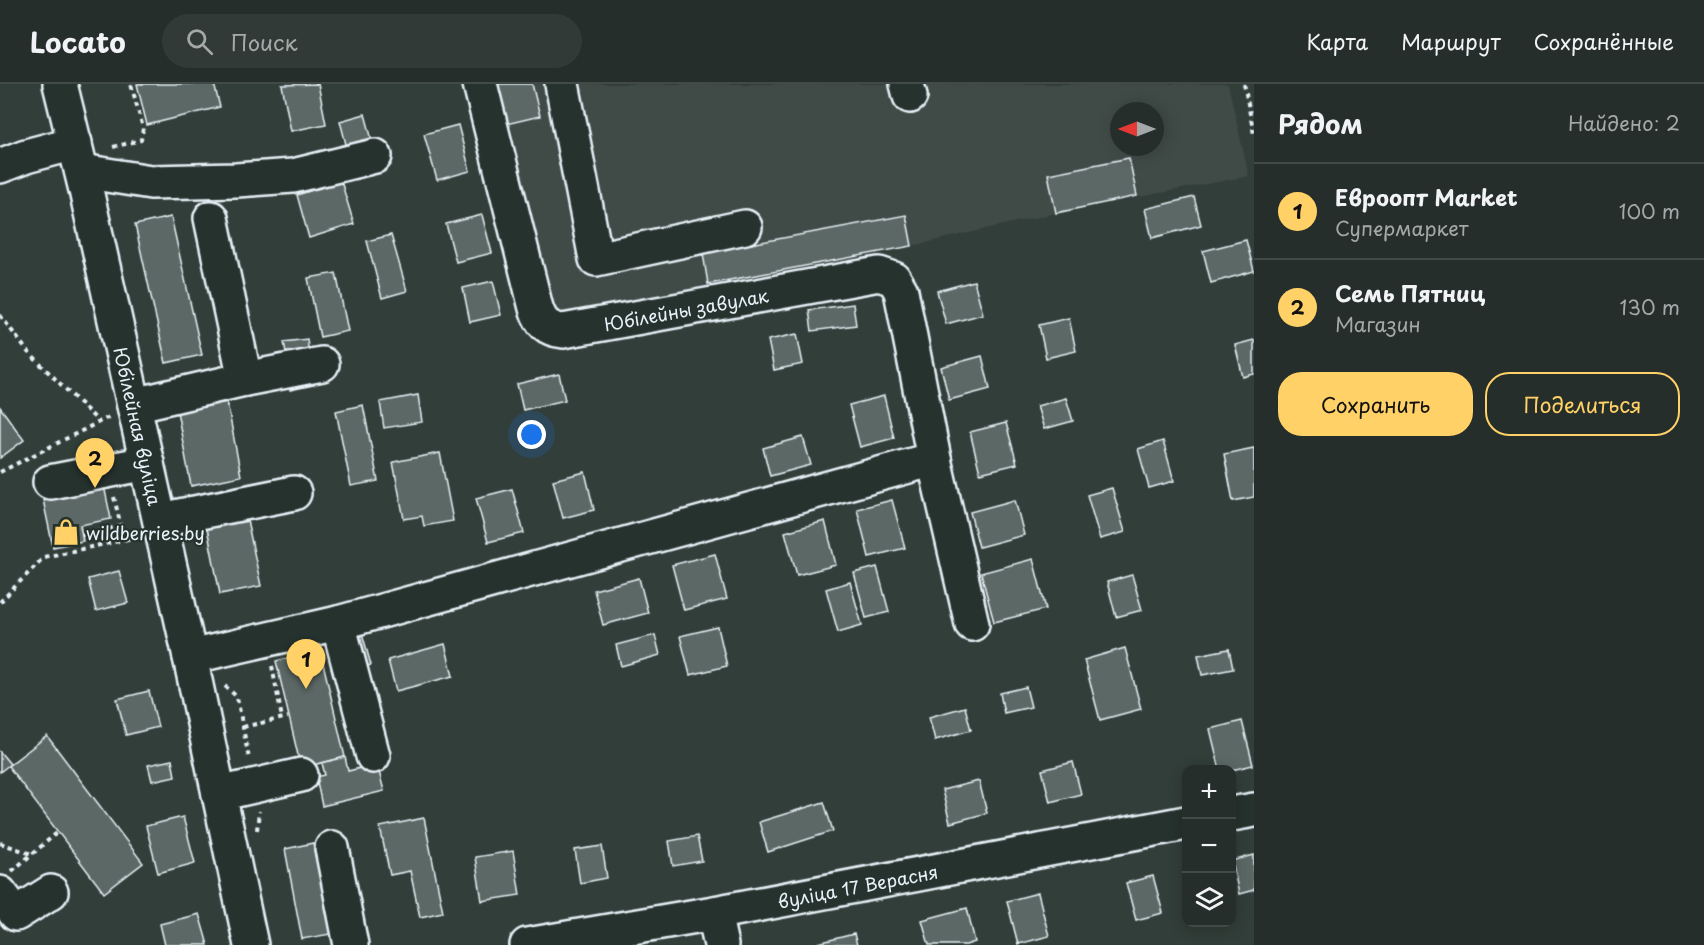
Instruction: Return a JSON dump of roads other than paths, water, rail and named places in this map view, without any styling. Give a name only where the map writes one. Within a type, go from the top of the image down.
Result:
[{"type":"street","name":"Юбілейная вуліца","points":[[60,84],[89,163],[124,410],[147,463],[251,945]]},
{"type":"street","name":"Юбілейны завулак","points":[[480,84],[536,308],[540,321],[550,329],[563,331],[879,274],[894,279],[901,291],[934,459],[972,624]]},
{"type":"street","points":[[562,84],[596,259],[745,227]]},
{"type":"street","points":[[0,166],[26,156],[89,163],[151,182],[293,176],[375,156]]},
{"type":"street","points":[[211,218],[244,379]]},
{"type":"street","points":[[124,410],[244,379],[322,364]]},
{"type":"street","points":[[190,657],[338,623],[934,459]]},
{"type":"street","points":[[50,482],[147,463]]},
{"type":"street","points":[[160,520],[294,493]]},
{"type":"street","points":[[338,623],[374,756]]},
{"type":"street","points":[[219,794],[301,775]]},
{"type":"street","points":[[1236,813],[1254,810]]},
{"type":"street","name":"вуліца 17 Верасня","points":[[527,945],[714,913],[1182,824]]},
{"type":"street","points":[[332,848],[351,945]]},
{"type":"street","points":[[5,883],[16,914],[51,892]]},
{"type":"street","points":[[714,913],[721,945]]},
{"type":"place","name":"Семь Пятниц","points":[[95,488]]},
{"type":"place","name":"wildberries.by","points":[[66,532]]},
{"type":"place","name":"Евроопт Market","points":[[306,689]]}]
